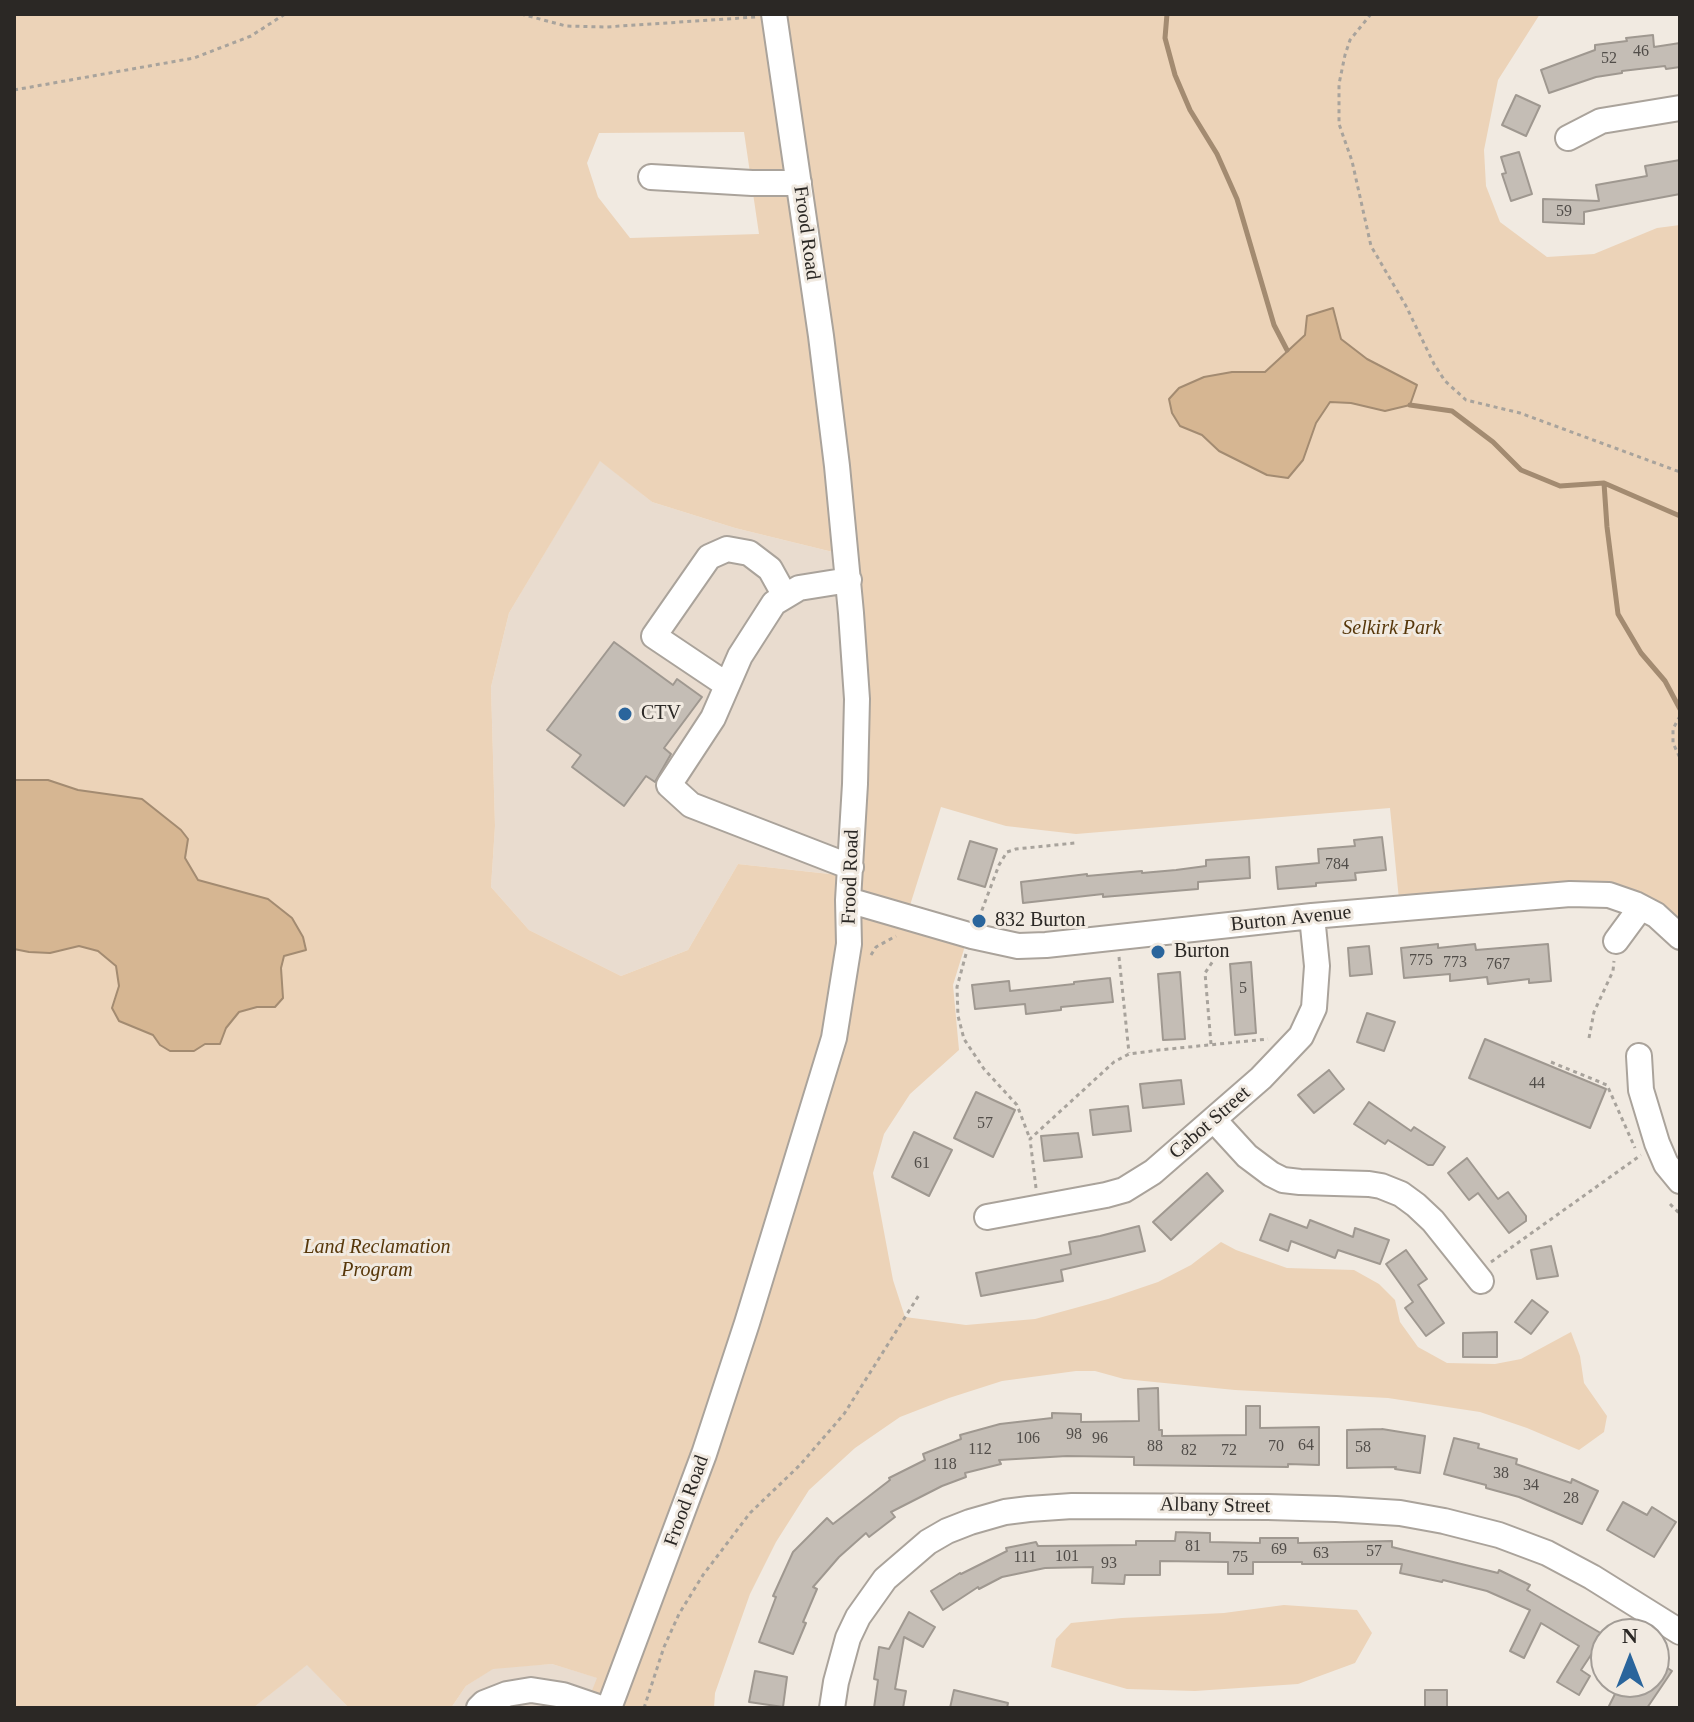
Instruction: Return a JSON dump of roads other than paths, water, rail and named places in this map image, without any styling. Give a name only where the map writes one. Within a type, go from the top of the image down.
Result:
[{"type":"street","name":"Frood Road","points":[[609,1708],[704,1454],[820,1090],[834,1038],[849,944],[848,900],[857,699],[849,580],[821,336],[774,15]]},
{"type":"street","points":[[1568,138],[1601,121],[1680,108]]},
{"type":"street","points":[[651,177],[799,183]]},
{"type":"street","points":[[727,685],[654,636],[709,557],[727,549],[749,553],[770,569],[785,596]]},
{"type":"street","points":[[849,580],[799,588],[774,603],[740,656],[713,718],[669,785],[691,805],[851,867]]},
{"type":"street","name":"Burton Avenue","points":[[848,900],[969,945],[1046,945],[1312,916],[1570,894],[1609,895],[1641,907],[1656,915],[1680,937]]},
{"type":"street","points":[[1616,941],[1641,907]]},
{"type":"street","name":"Cabot Street","points":[[987,1217],[1124,1190],[1153,1172],[1261,1078],[1301,1036],[1314,1008],[1317,966],[1312,916]]},
{"type":"street","points":[[1639,1056],[1646,1146],[1680,1181]]},
{"type":"street","points":[[1214,1120],[1247,1156],[1283,1180],[1369,1184],[1401,1194],[1433,1221],[1478,1277]]},
{"type":"street","name":"Albany Street","points":[[832,1708],[848,1638],[863,1608],[885,1579],[916,1551],[947,1531],[1005,1512],[1029,1509],[1072,1506],[1268,1507],[1400,1513],[1444,1521],[1499,1535],[1547,1553],[1680,1632]]},
{"type":"street","points":[[479,1708],[507,1694],[531,1690],[563,1695],[601,1708]]},
{"type":"waterway","points":[[1167,14],[1165,38],[1175,75],[1237,199],[1274,325],[1287,350]]},
{"type":"waterway","points":[[1410,405],[1452,411],[1493,442],[1521,470],[1560,486],[1604,483],[1680,516]]},
{"type":"waterway","points":[[1604,483],[1618,614],[1641,653],[1665,681],[1680,709]]},
{"type":"place","name":"CTV","points":[[625,714]]},
{"type":"place","name":"832 Burton","points":[[979,921]]},
{"type":"place","name":"Burton","points":[[1158,952]]},
{"type":"park label","name":"Selkirk Park","points":[[1392,629]]},
{"type":"park label","name":"Land Reclamation Program","points":[[377,1260]]}]
